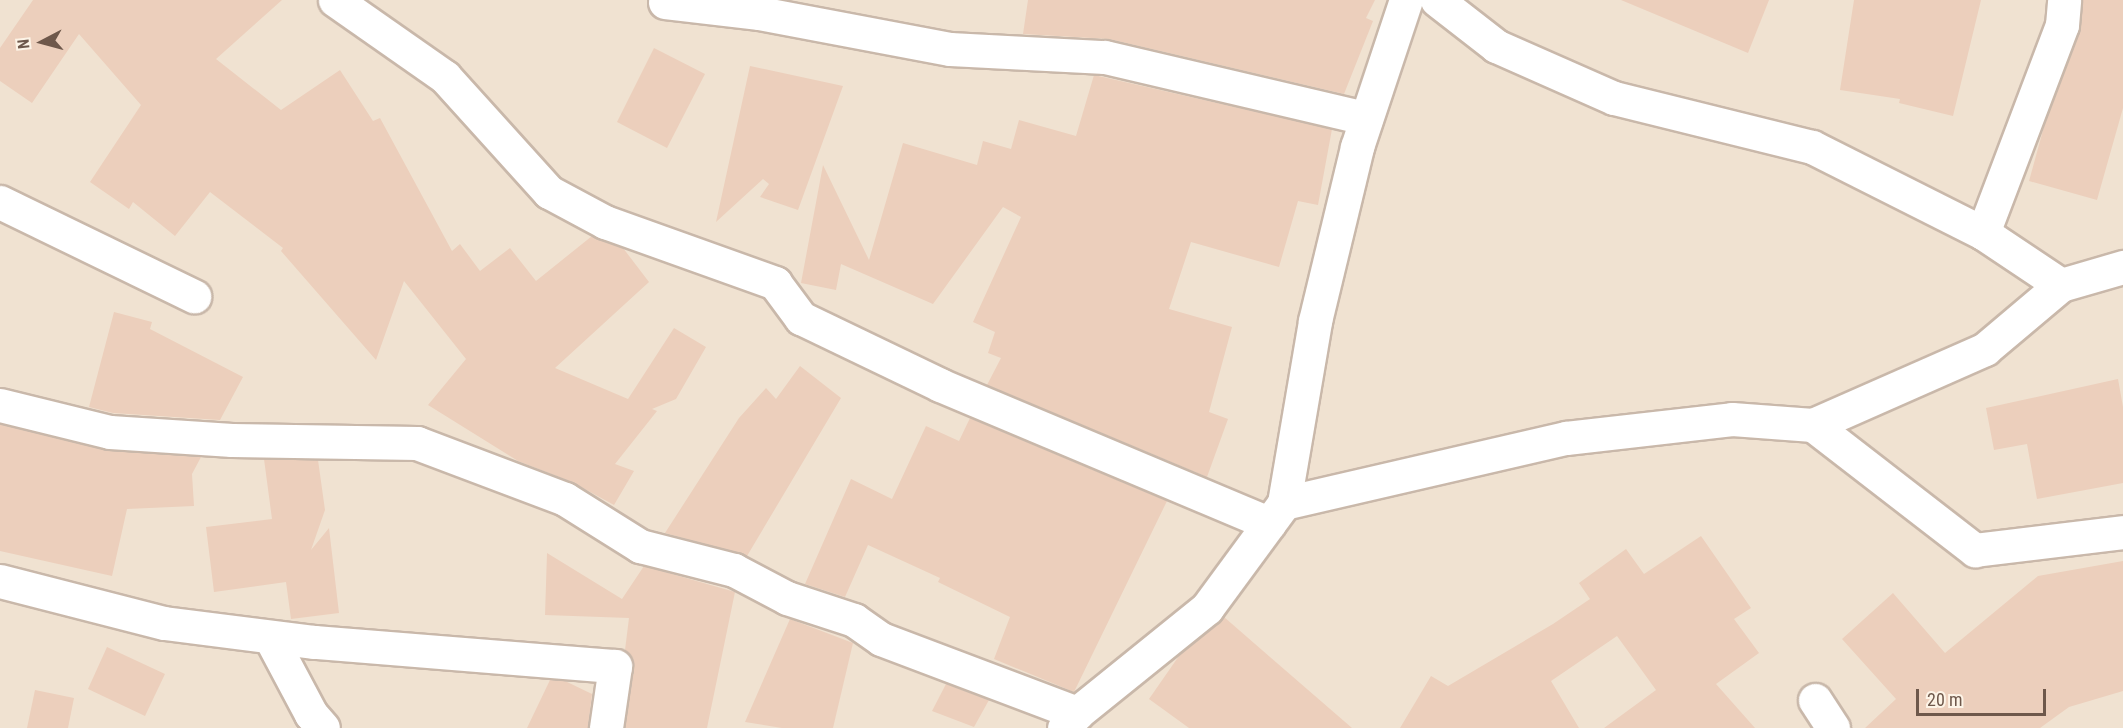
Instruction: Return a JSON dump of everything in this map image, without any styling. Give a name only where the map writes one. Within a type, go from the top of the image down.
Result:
[{"type":"street","points":[[335,0],[445,77],[549,192],[605,222],[775,283],[801,318],[940,385],[1277,513],[1566,438],[1732,420],[1813,425],[1985,349],[2061,285],[2123,267]]},
{"type":"street","points":[[0,405],[110,432],[232,440],[417,443],[565,499],[640,546],[734,570],[787,598],[854,620],[881,639],[1070,720],[1207,608],[1277,513],[1315,321],[1366,118],[1406,0]]},
{"type":"street","points":[[1437,0],[1496,46],[1614,98],[1812,147],[1983,233],[2061,285]]},
{"type":"street","points":[[1983,233],[2062,25],[2064,0]]},
{"type":"street","points":[[665,2],[759,13],[950,49],[1105,57],[1366,118]]},
{"type":"street","points":[[0,202],[194,296]]},
{"type":"street","points":[[1813,425],[1975,550],[2123,532]]},
{"type":"street","points":[[0,581],[164,623],[270,637],[615,666],[606,728]]},
{"type":"street","points":[[270,637],[311,714],[323,728]]},
{"type":"street","points":[[1815,700],[1833,728]]},
{"type":"shaded area","points":[[0,0],[2123,0],[2123,728],[0,728]]},
{"type":"building","points":[[33,0],[282,0],[216,59],[281,110],[340,70],[373,121],[380,118],[452,251],[460,244],[480,271],[510,248],[536,281],[592,236],[623,248],[649,282],[555,368],[628,399],[674,328],[706,347],[676,399],[652,409],[657,411],[615,464],[634,471],[614,505],[572,482],[518,461],[428,405],[466,359],[404,281],[376,360],[281,251],[283,248],[210,192],[175,236],[133,202],[129,209],[90,182],[141,105],[79,34],[32,103],[0,81],[0,48]]},
{"type":"building","points":[[1028,0],[1375,0],[1366,18],[1373,21],[1344,94],[1109,39],[1023,34]]},
{"type":"building","points":[[1621,0],[1769,0],[1748,53]]},
{"type":"building","points":[[1854,0],[1981,0],[1953,116],[1899,103],[1900,99],[1840,90]]},
{"type":"building","points":[[2082,0],[2123,0],[2123,108],[2097,200],[2029,181],[2045,123],[2080,31]]},
{"type":"building","points":[[654,48],[705,74],[667,148],[617,122]]},
{"type":"building","points":[[750,66],[843,86],[798,210],[760,197],[769,184],[763,179],[716,222]]},
{"type":"building","points":[[1094,75],[1332,129],[1318,205],[1298,201],[1279,267],[1191,242],[1169,309],[1232,327],[1209,412],[1228,419],[1207,477],[987,385],[1001,358],[988,353],[995,332],[973,322],[1021,217],[1003,207],[933,304],[841,264],[836,290],[801,283],[823,165],[869,260],[903,143],[977,165],[983,141],[1011,149],[1019,120],[1076,136]]},
{"type":"building","points":[[114,312],[152,322],[150,329],[243,377],[220,420],[113,413],[89,407]]},
{"type":"building","points":[[800,366],[841,398],[747,556],[665,533],[739,418],[766,388],[776,399]]},
{"type":"building","points":[[2118,379],[2123,407],[2123,483],[2037,499],[2027,444],[1994,450],[1986,408]]},
{"type":"building","points":[[970,418],[1167,501],[1074,692],[994,659],[1010,617],[938,582],[940,578],[868,545],[845,597],[805,584],[851,479],[892,499],[926,426],[959,441]]},
{"type":"building","points":[[0,424],[106,450],[201,457],[192,474],[194,506],[127,509],[112,576],[0,551]]},
{"type":"building","points":[[264,459],[318,460],[325,510],[311,550],[329,528],[339,613],[291,619],[286,582],[214,592],[206,527],[272,519]]},
{"type":"building","points":[[1701,536],[1751,608],[1734,619],[1759,653],[1716,684],[1755,728],[1604,728],[1656,690],[1617,636],[1551,681],[1579,728],[1400,728],[1431,676],[1448,686],[1553,624],[1590,599],[1579,583],[1626,549],[1644,574]]},
{"type":"building","points":[[547,553],[622,599],[644,566],[735,592],[707,728],[625,728],[634,669],[625,650],[629,618],[545,615]]},
{"type":"building","points":[[2123,561],[2123,691],[2069,707],[2040,728],[1865,728],[1896,699],[1842,639],[1893,593],[1945,653],[2038,576]]},
{"type":"building","points":[[1224,617],[1352,728],[1189,728],[1149,699],[1181,653]]},
{"type":"building","points":[[790,619],[853,643],[833,728],[782,728],[745,722]]},
{"type":"building","points":[[107,647],[165,674],[145,716],[88,689]]},
{"type":"building","points":[[550,680],[565,681],[592,694],[588,728],[527,728]]},
{"type":"building","points":[[946,684],[989,700],[974,727],[932,711]]},
{"type":"building","points":[[35,690],[74,698],[68,728],[27,728]]}]
